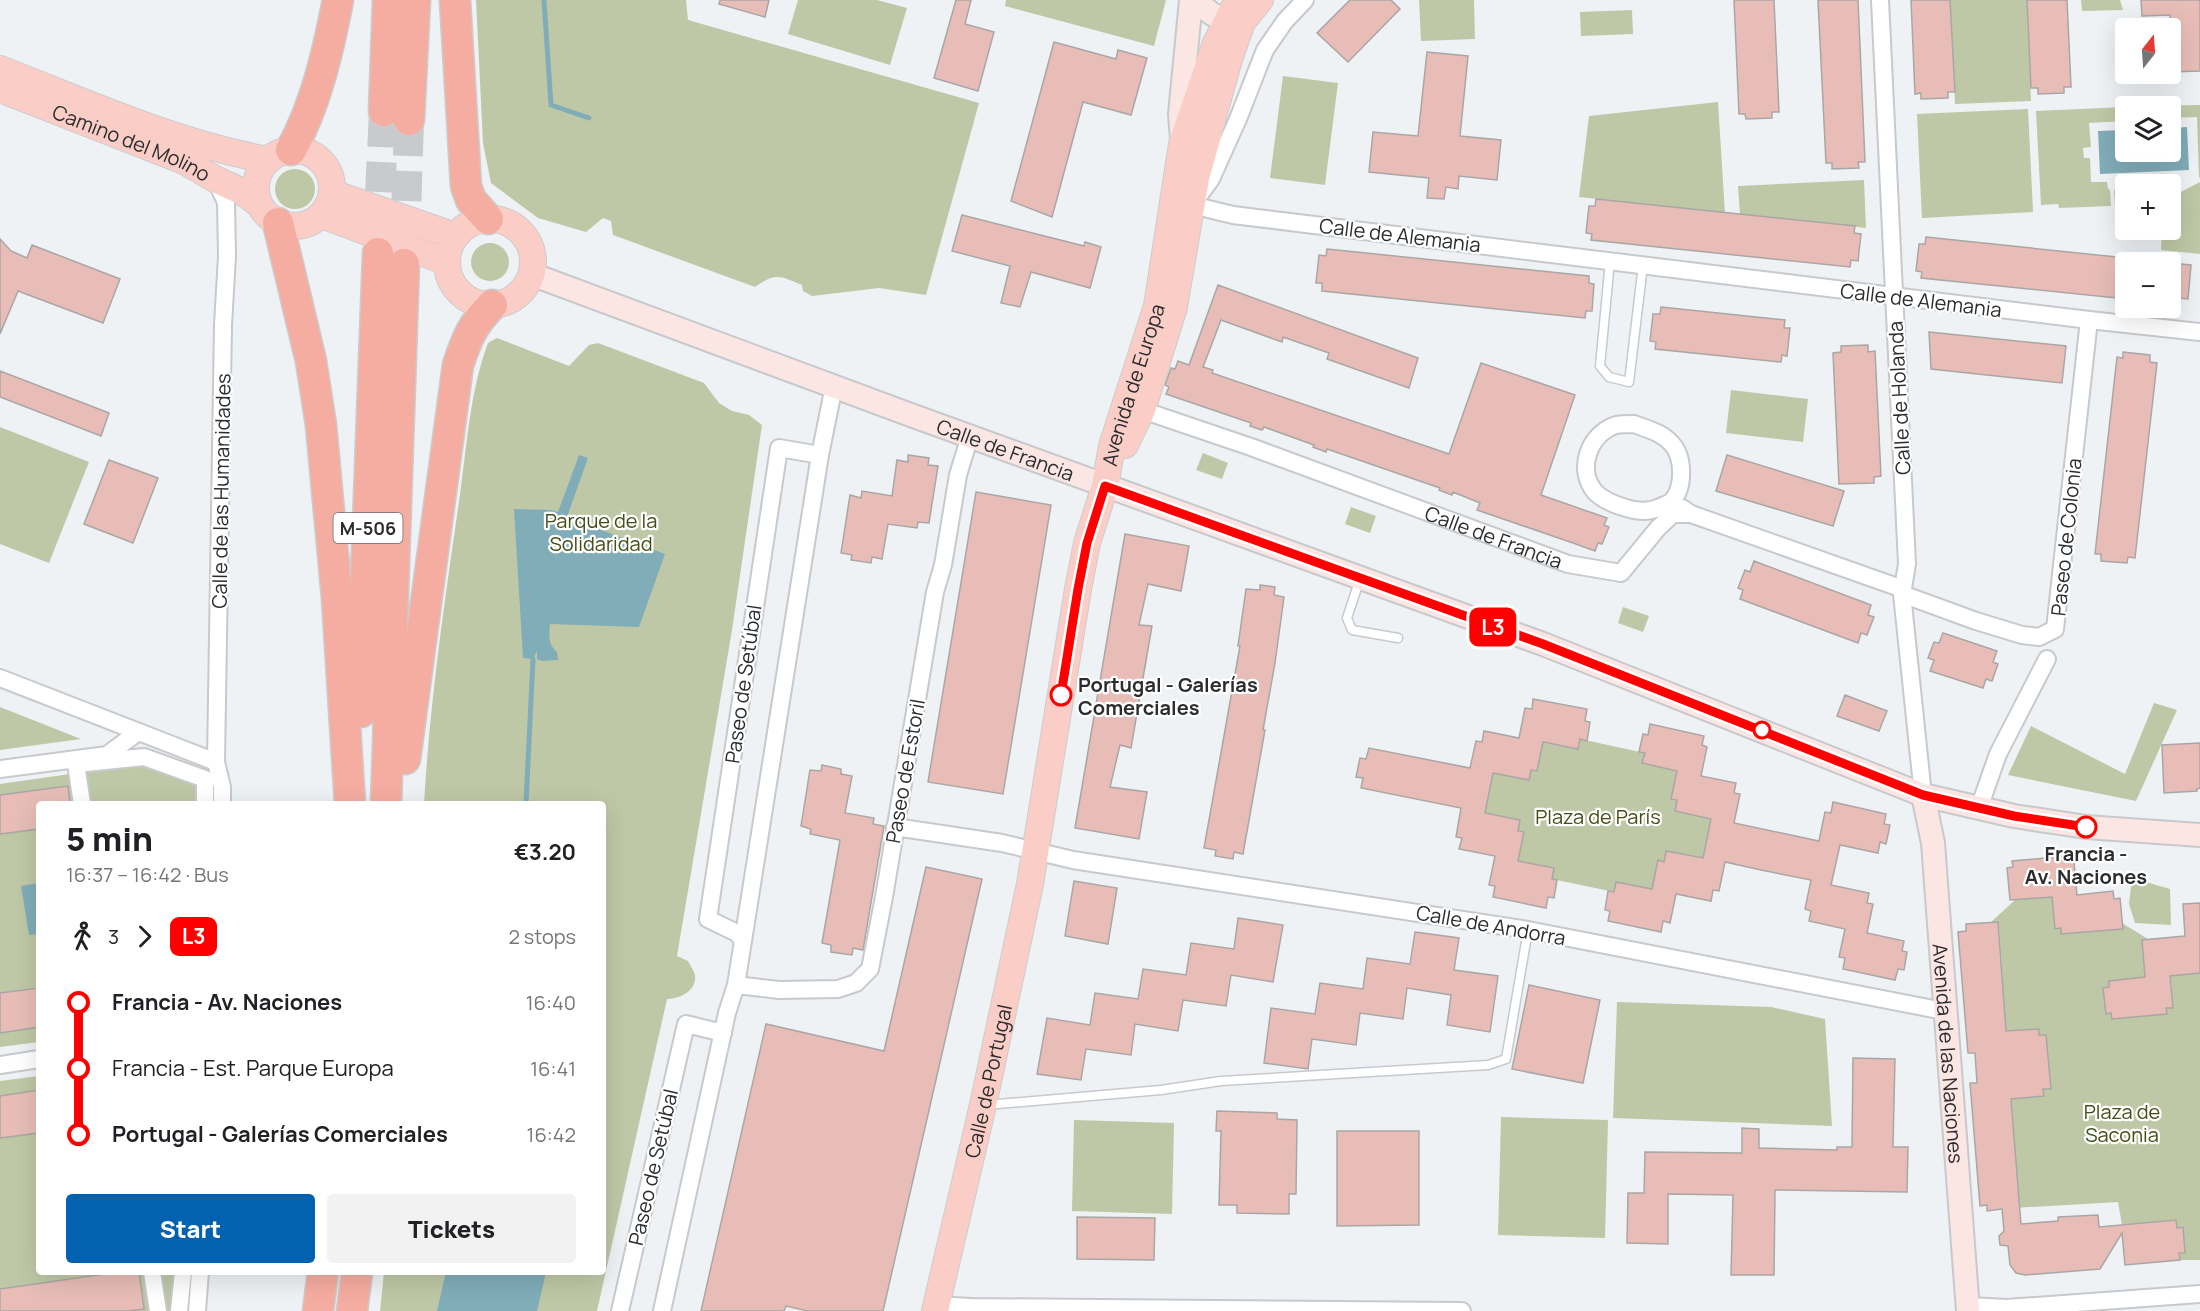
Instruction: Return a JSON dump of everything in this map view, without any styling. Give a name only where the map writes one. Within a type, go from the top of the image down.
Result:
[{"type":"highway","points":[[279,155],[304,127],[329,42],[338,0]]},
{"type":"highway","points":[[388,0],[396,116],[415,0]]},
{"type":"highway","points":[[455,0],[466,186],[471,200],[488,219]]},
{"type":"highway","points":[[268,214],[311,361],[321,425],[337,598],[350,801]]},
{"type":"highway","name":"M-506","points":[[357,801],[391,258],[386,801]]},
{"type":"highway","points":[[402,801],[405,755],[458,364],[468,334],[477,320],[492,305]]},
{"type":"highway","points":[[318,1311],[323,1275]]},
{"type":"highway","points":[[352,1311],[357,1275]]},
{"type":"main road","points":[[1182,144],[1180,114],[1191,0]]},
{"type":"main road","points":[[1197,0],[1206,10],[1238,11]]},
{"type":"main road","name":"Avenida de Europa","points":[[1105,486],[1112,446],[1156,306],[1182,144],[1216,43],[1238,11],[1260,0]]},
{"type":"main road","name":"Avenida de Europa","points":[[1105,486],[1142,410],[1174,308],[1196,178],[1229,59],[1238,11]]},
{"type":"main road","name":"Camino del Molino","points":[[0,69],[189,141],[228,153],[279,155]]},
{"type":"main road","name":"Camino del Molino","points":[[0,89],[184,161],[214,179],[241,191],[268,214]]},
{"type":"main road","points":[[304,152],[317,158],[326,167],[331,180],[327,204],[309,224],[293,227],[268,214],[255,189],[259,173],[279,155],[304,152]]},
{"type":"main road","points":[[327,204],[455,236]]},
{"type":"main road","points":[[327,204],[447,262]]},
{"type":"main road","points":[[488,219],[504,222],[518,230],[528,242],[533,258],[531,274],[526,286],[517,296],[506,302],[492,305],[479,304],[466,298],[449,276],[447,262],[449,249],[455,236],[464,227],[488,219]]},
{"type":"main road","name":"Calle de Francia","points":[[531,274],[1105,486],[1543,644],[1923,795],[2014,816],[2086,827],[2200,835]]},
{"type":"main road","name":"Calle de Portugal","points":[[936,1308],[983,1105],[1037,851],[1078,589],[1087,543],[1105,486]]},
{"type":"main road","name":"Avenida de las Naciones","points":[[1923,795],[1933,843],[1944,1011],[1969,1309]]},
{"type":"street","name":"Avenida de Europa","points":[[1192,206],[1211,179],[1238,119],[1264,50],[1285,21],[1305,0]]},
{"type":"street","name":"Calle de Holanda","points":[[1880,0],[1907,564],[1903,591],[1923,795]]},
{"type":"street","name":"Calle de las Humanidades","points":[[214,179],[226,202],[227,256],[223,325],[216,762],[222,787],[222,801]]},
{"type":"street","name":"Calle de Alemania","points":[[1192,206],[1233,215],[2200,332]]},
{"type":"street","name":"Paseo de Colonia","points":[[1903,591],[1976,621],[2022,635],[2039,637],[2055,629],[2088,320]]},
{"type":"street","name":"Paseo de Setúbal","points":[[662,1311],[723,1033],[736,985],[820,455],[834,386]]},
{"type":"street","name":"Calle de Francia","points":[[1142,410],[1261,450],[1568,564],[1621,573],[1658,528],[1673,514],[1691,514]]},
{"type":"street","points":[[1634,424],[1660,434],[1672,444],[1679,456],[1682,471],[1679,485],[1671,501],[1655,509],[1637,512],[1608,502],[1595,492],[1587,477],[1586,460],[1591,444],[1602,432],[1617,425],[1634,424]]},
{"type":"street","name":"Paseo de Estoril","points":[[736,985],[779,990],[838,989],[856,983],[870,969],[935,592],[944,565],[958,475],[970,436]]},
{"type":"street","name":"Paseo de Setúbal","points":[[743,941],[737,933],[708,919],[779,448],[820,455]]},
{"type":"street","points":[[1671,501],[1691,514],[1903,591]]},
{"type":"street","points":[[1979,808],[1998,754],[2048,658]]},
{"type":"street","points":[[0,678],[216,762]]},
{"type":"street","points":[[0,769],[107,755],[138,732]]},
{"type":"street","points":[[82,801],[76,764],[144,757],[205,779],[205,801]]},
{"type":"street","points":[[895,827],[1002,843],[1037,851]]},
{"type":"street","name":"Calle de Andorra","points":[[1037,851],[1073,860],[1528,930],[1944,1011]]},
{"type":"street","name":"Paseo de Setúbal","points":[[620,1311],[687,1024],[723,1033]]},
{"type":"street","points":[[0,1065],[36,1059]]},
{"type":"street","points":[[152,1275],[158,1311]]},
{"type":"street","points":[[179,1311],[183,1275]]},
{"type":"street","points":[[196,1311],[200,1275]]},
{"type":"street","points":[[1969,1309],[2200,1294]]},
{"type":"street","points":[[936,1308],[1462,1311]]},
{"type":"lane","points":[[1610,261],[1600,366],[1609,377],[1629,382],[1643,265]]},
{"type":"lane","points":[[1360,579],[1347,618],[1352,630],[1398,638]]},
{"type":"lane","points":[[983,1105],[1161,1090],[1221,1081],[1488,1065],[1506,1059],[1528,930]]},
{"type":"green space","points":[[476,0],[686,0],[688,20],[979,103],[926,295],[879,288],[812,296],[803,291],[802,285],[778,277],[768,279],[755,287],[613,235],[611,221],[603,218],[586,232],[538,218],[491,183],[483,143]]},
{"type":"green space","points":[[798,0],[877,0],[907,8],[890,65],[788,34]]},
{"type":"green space","points":[[1006,0],[1166,0],[1154,46],[1005,6]]},
{"type":"green space","points":[[1419,0],[1474,0],[1475,39],[1421,41]]},
{"type":"green space","points":[[1950,0],[2027,0],[2031,101],[1955,104]]},
{"type":"green space","points":[[2081,0],[2120,0],[2123,10],[2082,11]]},
{"type":"green space","points":[[1632,10],[1633,34],[1581,36],[1580,12]]},
{"type":"green space","points":[[1283,76],[1338,83],[1325,185],[1270,178]]},
{"type":"green space","points":[[1718,102],[1725,213],[1579,197],[1589,116]]},
{"type":"green space","points":[[2181,105],[2200,105],[2199,178],[2197,117],[2181,118]]},
{"type":"green space","points":[[2115,107],[2115,122],[2089,123],[2091,147],[2083,148],[2084,158],[2090,158],[2091,182],[2107,182],[2111,206],[2059,208],[2058,204],[2041,205],[2036,111]]},
{"type":"green space","points":[[2028,109],[2033,212],[1922,218],[1917,114]]},
{"type":"green space","points":[[295,169],[309,175],[315,189],[309,203],[295,209],[281,203],[275,189],[281,175]]},
{"type":"green space","points":[[1864,180],[1866,228],[1740,214],[1738,186]]},
{"type":"green space","points":[[2200,182],[2200,254],[2161,250],[2162,240],[2181,240],[2181,192]]},
{"type":"green space","points":[[490,243],[504,248],[509,262],[504,276],[490,281],[476,276],[471,262],[476,248]]},
{"type":"green space","name":"Parque de la Solidaridad","points":[[497,338],[569,366],[589,345],[598,343],[704,383],[719,403],[732,411],[749,415],[762,425],[732,630],[677,956],[688,961],[695,981],[687,993],[677,998],[667,999],[606,1271],[606,801],[424,801],[439,649],[470,418],[477,380],[488,343]]},
{"type":"green space","points":[[1731,390],[1808,399],[1803,442],[1726,433]]},
{"type":"green space","points":[[0,427],[89,462],[49,563],[0,544]]},
{"type":"green space","points":[[1203,453],[1228,463],[1222,479],[1196,470]]},
{"type":"green space","points":[[1351,507],[1376,516],[1370,533],[1345,524]]},
{"type":"green space","points":[[1623,607],[1649,616],[1643,632],[1618,623]]},
{"type":"green space","points":[[2154,703],[2177,710],[2136,801],[2008,775],[2031,726],[2125,774]]},
{"type":"green space","points":[[0,707],[81,739],[0,750]]},
{"type":"green space","name":"Plaza de París","points":[[1580,739],[1645,753],[1643,763],[1683,772],[1671,799],[1677,800],[1675,811],[1717,820],[1707,838],[1709,859],[1666,851],[1664,862],[1658,861],[1654,878],[1658,890],[1616,882],[1614,892],[1552,879],[1554,868],[1512,860],[1520,850],[1524,832],[1518,831],[1520,820],[1479,812],[1487,772],[1529,780],[1531,770],[1537,771],[1541,754],[1538,742],[1578,749]]},
{"type":"green space","points":[[143,762],[201,784],[202,801],[86,801],[81,768]]},
{"type":"green space","points":[[77,773],[82,801],[36,801],[36,1042],[0,1047],[0,784]]},
{"type":"green space","points":[[2132,878],[2170,889],[2171,925],[2135,923],[2129,904]]},
{"type":"green space","name":"Plaza de Saconia","points":[[2058,896],[2055,929],[2061,928],[2062,934],[2116,929],[2122,923],[2148,939],[2151,977],[2109,981],[2109,987],[2104,988],[2106,1013],[2111,1013],[2112,1019],[2167,1014],[2166,1008],[2173,1007],[2171,983],[2164,976],[2200,973],[2200,1260],[2180,1260],[2179,1253],[2185,1252],[2183,1228],[2177,1228],[2176,1220],[2122,1225],[2118,1202],[2013,1208],[2007,1135],[2014,1134],[2011,1093],[2018,1098],[2043,1096],[2043,1089],[2051,1088],[2046,1035],[2039,1035],[2039,1029],[2006,1038],[1996,983],[2003,982],[1999,928],[1992,928],[1991,922],[2015,900]]},
{"type":"green space","points":[[1617,1002],[1771,1007],[1825,1019],[1832,1126],[1613,1118]]},
{"type":"green space","points":[[36,1076],[36,1275],[152,1275],[158,1311],[0,1311],[0,1081]]},
{"type":"green space","points":[[1501,1117],[1608,1120],[1605,1238],[1498,1235]]},
{"type":"green space","points":[[1074,1120],[1174,1123],[1172,1214],[1072,1211]]},
{"type":"green space","points":[[154,1275],[179,1275],[175,1311],[160,1311]]},
{"type":"green space","name":"Parque de la Solidaridad","points":[[384,1275],[605,1275],[597,1311],[380,1311]]},
{"type":"water","points":[[2181,127],[2187,127],[2189,170],[2100,174],[2098,131],[2115,130],[2115,162],[2181,162]]},
{"type":"water","points":[[579,455],[588,458],[567,517],[665,554],[639,627],[550,624],[550,640],[557,652],[558,660],[537,659],[537,651],[533,659],[523,658],[514,509],[558,512]]},
{"type":"water","points":[[36,884],[36,934],[29,935],[21,886]]},
{"type":"water","points":[[445,1275],[545,1275],[537,1311],[437,1311]]},
{"type":"building","points":[[720,0],[769,0],[765,17],[719,4]]},
{"type":"building","points":[[956,0],[971,0],[965,24],[994,32],[978,91],[934,78]]},
{"type":"building","points":[[1350,0],[1391,0],[1400,9],[1348,62],[1317,33]]},
{"type":"building","points":[[1734,0],[1774,0],[1779,112],[1772,112],[1772,118],[1746,119],[1745,114],[1739,114]]},
{"type":"building","points":[[1818,0],[1858,0],[1865,162],[1858,162],[1859,168],[1832,169],[1832,163],[1826,163]]},
{"type":"building","points":[[1911,0],[1950,0],[1955,92],[1948,92],[1948,98],[1921,99],[1921,93],[1915,94]]},
{"type":"building","points":[[2027,0],[2067,0],[2071,87],[2064,87],[2064,93],[2038,94],[2038,88],[2031,88]]},
{"type":"building","points":[[2141,0],[2200,0],[2200,71],[2181,72],[2181,18],[2170,18],[2170,15],[2142,16]]},
{"type":"building","points":[[1054,42],[1116,59],[1118,50],[1147,58],[1131,115],[1083,102],[1052,217],[1011,201]]},
{"type":"building","points":[[1427,52],[1468,56],[1460,136],[1501,140],[1497,180],[1459,176],[1458,189],[1446,187],[1444,199],[1427,198],[1429,178],[1369,172],[1373,132],[1418,136]]},
{"type":"building","points":[[1596,199],[1855,226],[1854,233],[1861,234],[1858,261],[1851,260],[1850,267],[1591,240],[1592,234],[1586,233],[1589,206],[1595,206]]},
{"type":"building","points":[[962,215],[1084,246],[1085,242],[1101,247],[1090,288],[1031,272],[1020,307],[1001,303],[1010,266],[952,251]]},
{"type":"building","points":[[1926,237],[2115,257],[2115,298],[1921,278],[1922,272],[1916,271],[1919,244],[1925,244]]},
{"type":"building","points":[[0,239],[11,251],[27,258],[32,245],[120,279],[103,323],[18,291],[0,334]]},
{"type":"building","points":[[1327,249],[1589,276],[1589,283],[1594,284],[1592,311],[1586,311],[1585,318],[1322,291],[1322,283],[1316,283],[1319,255],[1326,256]]},
{"type":"building","points":[[2181,264],[2191,265],[2188,299],[2181,298]]},
{"type":"building","points":[[1218,285],[1418,358],[1409,388],[1327,359],[1329,353],[1283,337],[1282,342],[1221,320],[1203,367],[1213,370],[1212,373],[1449,454],[1481,363],[1575,395],[1541,495],[1607,518],[1604,525],[1609,527],[1602,544],[1598,543],[1595,551],[1477,510],[1480,503],[1453,492],[1452,495],[1439,490],[1440,488],[1327,449],[1326,452],[1313,447],[1314,445],[1264,427],[1262,430],[1250,426],[1251,423],[1166,394],[1169,387],[1165,385],[1171,368],[1175,369],[1178,361],[1189,365]]},
{"type":"building","points":[[1661,307],[1785,320],[1784,328],[1790,328],[1787,356],[1782,355],[1781,362],[1655,349],[1656,342],[1650,341],[1653,314],[1660,314]]},
{"type":"building","points":[[1929,332],[2066,346],[2062,383],[1931,369]]},
{"type":"building","points":[[1868,345],[1868,352],[1875,351],[1881,476],[1874,477],[1874,483],[1839,484],[1833,353],[1841,352],[1841,346]]},
{"type":"building","points":[[2123,352],[2150,355],[2150,362],[2157,363],[2135,558],[2128,557],[2127,563],[2101,561],[2101,554],[2095,554],[2117,357],[2123,358]]},
{"type":"building","points":[[0,371],[109,413],[101,436],[0,397]]},
{"type":"building","points":[[908,455],[929,458],[928,465],[938,466],[929,523],[918,522],[917,528],[888,524],[882,559],[872,557],[871,563],[851,560],[852,555],[841,553],[850,495],[861,498],[862,491],[892,496],[897,460],[908,462]]},
{"type":"building","points":[[1727,455],[1844,491],[1833,526],[1716,491]]},
{"type":"building","points":[[109,460],[158,478],[133,543],[84,524]]},
{"type":"building","points":[[976,492],[1051,505],[1003,794],[928,782]]},
{"type":"building","points":[[1125,534],[1189,546],[1181,591],[1148,584],[1139,625],[1152,626],[1131,748],[1120,745],[1110,787],[1147,792],[1139,839],[1075,828]]},
{"type":"building","points":[[1754,561],[1871,605],[1868,615],[1874,617],[1867,635],[1861,633],[1858,643],[1740,599],[1743,590],[1738,588],[1745,570],[1750,572]]},
{"type":"building","points":[[1260,585],[1275,587],[1274,595],[1284,597],[1263,730],[1265,730],[1243,854],[1234,852],[1233,859],[1215,856],[1216,850],[1204,848],[1240,646],[1238,646],[1246,589],[1260,590]]},
{"type":"building","points":[[1943,633],[1997,651],[1993,662],[1998,664],[1992,681],[1986,679],[1983,688],[1930,671],[1934,660],[1928,658],[1934,642],[1939,643]]},
{"type":"building","points":[[1845,695],[1887,711],[1879,731],[1837,716]]},
{"type":"building","points":[[1533,699],[1587,709],[1585,721],[1590,722],[1587,741],[1580,739],[1578,749],[1543,742],[1537,771],[1531,770],[1529,780],[1493,773],[1485,813],[1520,820],[1518,831],[1524,832],[1518,861],[1554,868],[1552,879],[1557,880],[1554,898],[1548,897],[1546,908],[1493,897],[1495,886],[1489,885],[1495,856],[1459,849],[1462,838],[1456,837],[1461,808],[1361,788],[1363,778],[1356,777],[1360,758],[1366,759],[1369,748],[1470,768],[1476,741],[1482,742],[1484,731],[1519,738],[1525,708],[1532,709]]},
{"type":"building","points":[[1650,724],[1704,736],[1702,745],[1707,747],[1701,776],[1736,783],[1734,793],[1740,794],[1734,823],[1819,841],[1825,812],[1831,813],[1833,802],[1886,814],[1884,824],[1890,825],[1886,844],[1880,842],[1878,853],[1840,845],[1831,885],[1869,893],[1867,903],[1873,904],[1867,933],[1904,941],[1902,951],[1907,952],[1904,970],[1898,969],[1895,980],[1843,969],[1845,958],[1839,957],[1845,929],[1809,921],[1811,911],[1805,909],[1811,880],[1725,862],[1719,891],[1713,890],[1711,901],[1676,894],[1670,923],[1663,921],[1661,932],[1608,921],[1610,911],[1605,910],[1608,891],[1614,892],[1616,882],[1652,889],[1658,860],[1664,862],[1666,851],[1703,858],[1711,819],[1675,811],[1677,800],[1671,799],[1677,771],[1642,763],[1645,753],[1639,752],[1643,734],[1648,735]]},
{"type":"building","points":[[2200,743],[2200,788],[2197,791],[2164,793],[2162,745]]},
{"type":"building","points":[[822,765],[841,769],[841,774],[852,776],[845,813],[874,818],[873,824],[884,826],[863,950],[853,948],[852,955],[831,952],[831,945],[822,943],[840,840],[810,834],[811,829],[801,826],[810,770],[821,771]]},
{"type":"building","points":[[68,786],[70,801],[36,801],[36,829],[0,834],[0,795]]},
{"type":"building","points":[[2067,856],[2068,862],[2074,862],[2077,895],[2113,891],[2114,899],[2120,898],[2123,929],[2061,934],[2061,928],[2055,929],[2052,897],[2010,900],[2007,868],[2013,867],[2012,861]]},
{"type":"building","points":[[926,867],[982,879],[883,1311],[808,1311],[786,1306],[784,1311],[701,1311],[766,1024],[884,1051]]},
{"type":"building","points":[[1074,881],[1117,888],[1108,944],[1065,936]]},
{"type":"building","points":[[2200,903],[2200,973],[2170,976],[2173,1008],[2166,1008],[2167,1014],[2112,1019],[2111,1013],[2106,1014],[2103,988],[2109,987],[2109,981],[2145,977],[2142,940],[2185,936],[2183,904]]},
{"type":"building","points":[[1238,918],[1283,925],[1273,982],[1231,975],[1226,1006],[1183,1000],[1178,1031],[1135,1024],[1131,1055],[1086,1049],[1081,1080],[1037,1074],[1047,1018],[1090,1025],[1095,993],[1138,999],[1143,969],[1186,975],[1191,943],[1234,949]]},
{"type":"building","points":[[1998,922],[2006,1031],[2039,1029],[2039,1035],[2046,1035],[2051,1089],[2043,1089],[2044,1096],[2011,1099],[2021,1224],[2058,1221],[2058,1217],[2098,1215],[2099,1227],[2176,1220],[2177,1228],[2183,1227],[2185,1253],[2179,1253],[2180,1260],[2125,1265],[2122,1233],[2100,1269],[2025,1275],[2016,1273],[2010,1265],[2008,1246],[2000,1245],[1999,1236],[2004,1231],[2002,1209],[1987,1211],[1987,1205],[1980,1206],[1970,1083],[1977,1083],[1975,1053],[1968,1053],[1958,932],[1966,931],[1966,924]]},
{"type":"building","points":[[1415,932],[1459,938],[1454,970],[1498,976],[1490,1032],[1447,1025],[1451,995],[1407,988],[1403,1019],[1360,1013],[1356,1045],[1312,1039],[1308,1069],[1264,1063],[1271,1008],[1315,1014],[1320,983],[1363,989],[1367,958],[1410,964]]},
{"type":"building","points":[[1529,985],[1600,1000],[1583,1083],[1512,1069]]},
{"type":"building","points":[[36,988],[36,1027],[0,1033],[0,993]]},
{"type":"building","points":[[1853,1058],[1895,1059],[1893,1147],[1908,1147],[1907,1192],[1775,1190],[1774,1275],[1731,1275],[1733,1195],[1668,1194],[1668,1244],[1627,1243],[1628,1193],[1644,1193],[1645,1152],[1742,1153],[1742,1128],[1759,1129],[1759,1148],[1837,1150],[1837,1147],[1852,1147]]},
{"type":"building","points":[[36,1090],[36,1133],[0,1138],[0,1096]]},
{"type":"building","points":[[1217,1111],[1277,1113],[1277,1119],[1297,1120],[1296,1194],[1289,1194],[1289,1214],[1237,1213],[1237,1205],[1219,1205],[1221,1131],[1216,1131]]},
{"type":"building","points":[[1337,1131],[1419,1131],[1419,1225],[1337,1226]]},
{"type":"building","points":[[1077,1217],[1155,1218],[1154,1260],[1077,1259]]},
{"type":"building","points":[[98,1275],[139,1275],[144,1309],[0,1311],[0,1289]]},
{"type":"waterway","points":[[544,0],[551,105],[589,118]]},
{"type":"waterway","points":[[526,801],[533,659]]},
{"type":"tunnel","points":[[378,237],[384,111]]},
{"type":"tunnel","points":[[405,246],[409,120]]},
{"type":"bus line","name":"L3","points":[[1061,695],[1087,543],[1105,486],[1543,644],[1923,795],[2014,816],[2086,827]]},
{"type":"place","name":"Portugal - Galerías Comerciales","points":[[1061,695]]},
{"type":"place","name":"Francia - Av. Naciones","points":[[2086,827]]}]
